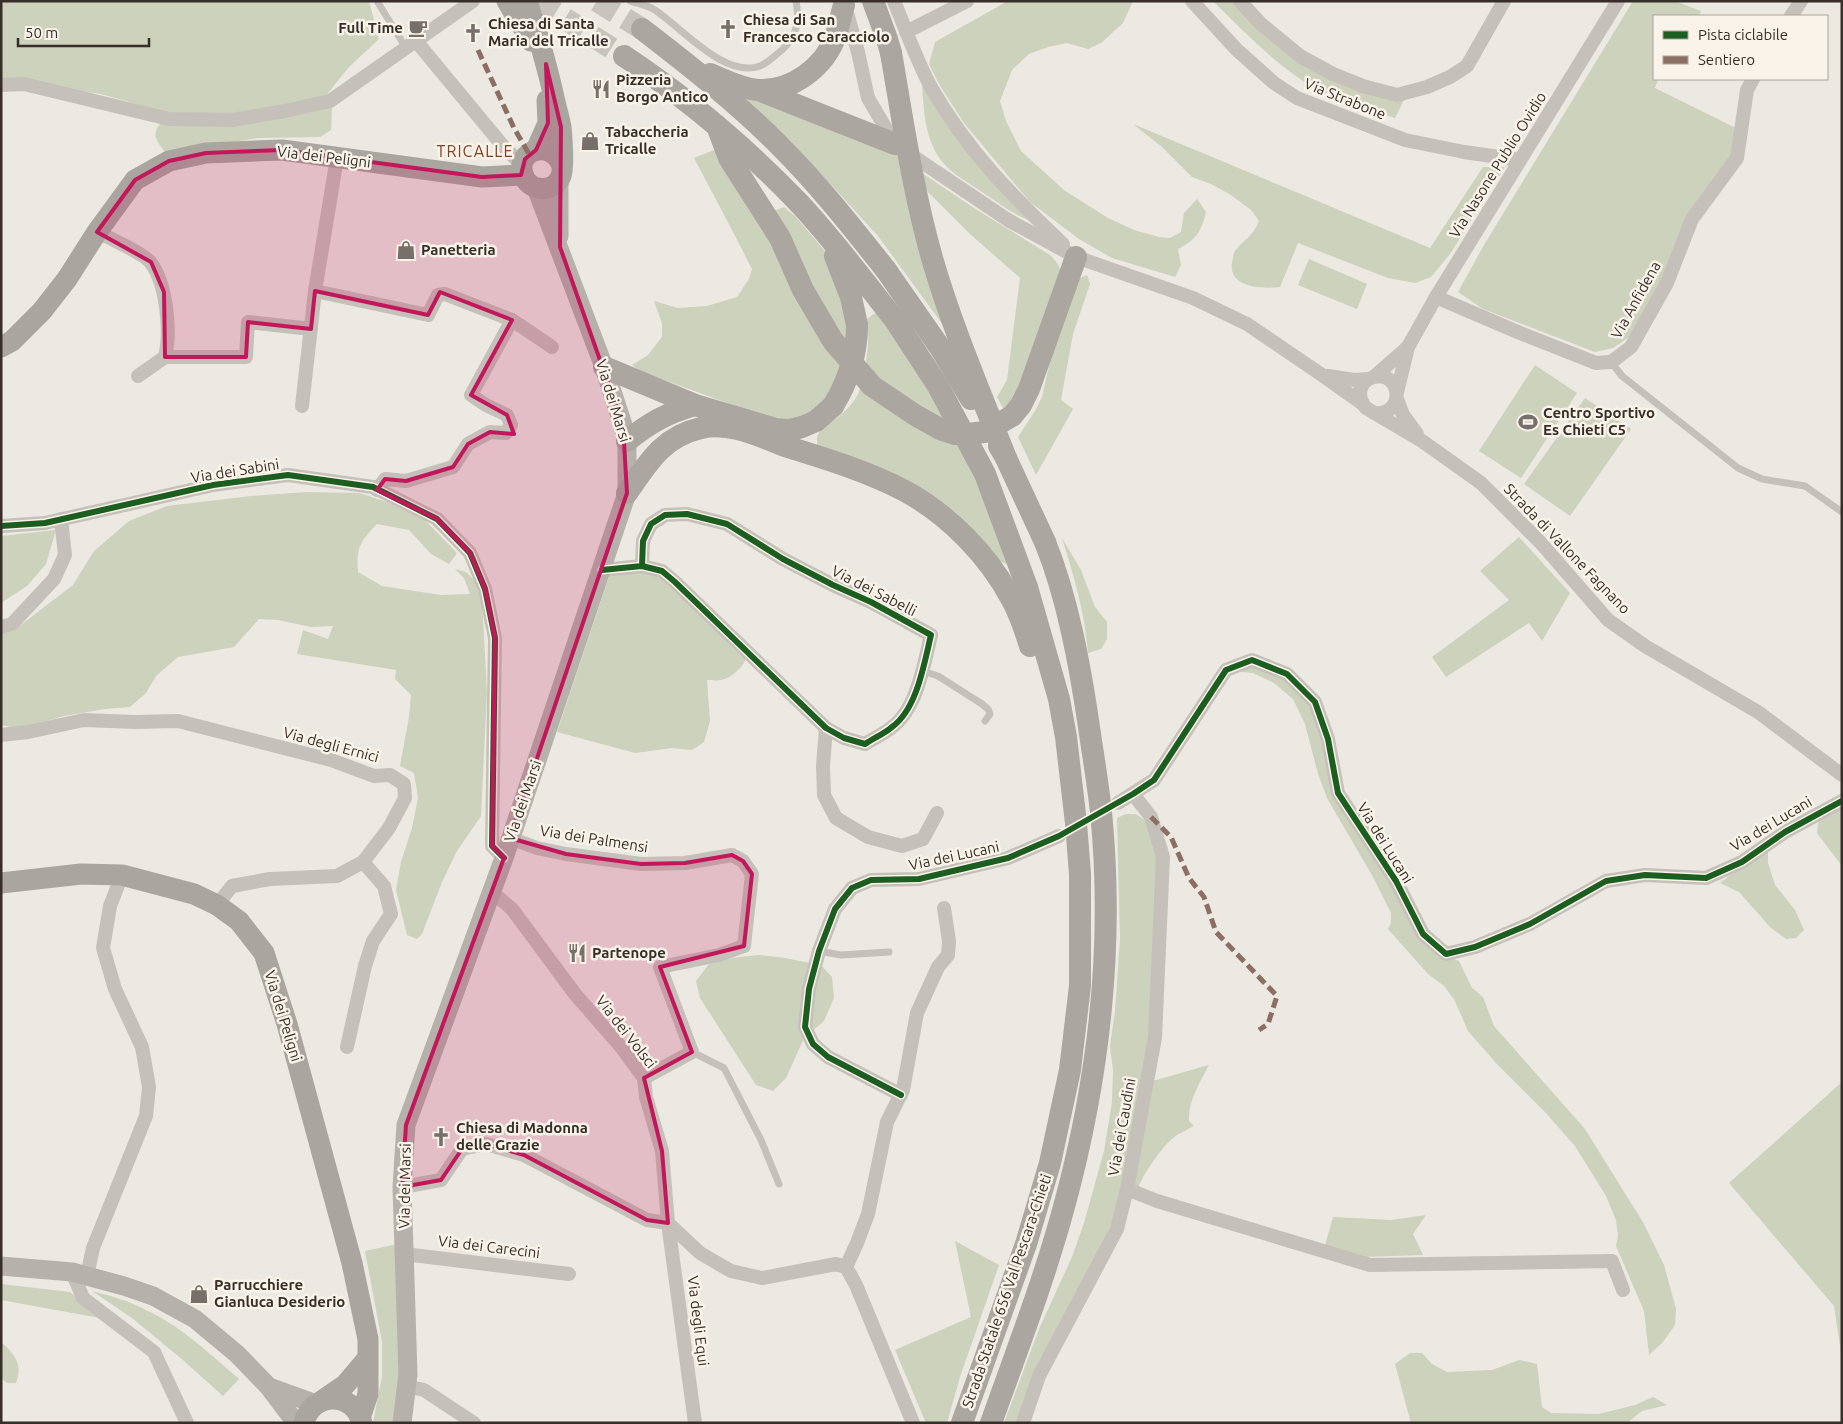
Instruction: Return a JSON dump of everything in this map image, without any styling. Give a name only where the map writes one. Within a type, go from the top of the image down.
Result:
[{"type":"highway","points":[[873,1],[891,53],[918,203],[932,257],[952,322],[1006,458]]},
{"type":"highway","points":[[757,90],[784,87],[802,79],[818,63],[836,36],[843,3]]},
{"type":"highway","name":"Strada Statale 656 Val Pescara-Chieti","points":[[642,29],[692,67],[779,145],[814,182],[886,270],[941,348],[1006,458],[1045,542],[1066,610],[1084,699],[1098,785],[1105,873],[1102,983],[1092,1075],[1065,1203],[1050,1253],[991,1423]]},
{"type":"highway","name":"Strada Statale 656 Val Pescara-Chieti","points":[[624,56],[667,86],[717,126],[792,196],[825,232],[895,320],[938,386],[985,474],[1027,587],[1059,700],[1071,778],[1080,874],[1080,986],[1070,1070],[1050,1163],[1028,1235],[962,1423]]},
{"type":"highway","points":[[692,67],[736,85],[757,90],[895,144]]},
{"type":"highway","points":[[717,126],[729,158],[780,238],[804,290],[833,340],[872,386],[915,415],[940,429],[955,434],[984,432],[1012,416],[1021,405],[1029,389],[1076,257]]},
{"type":"highway","points":[[604,367],[695,405],[776,429],[790,430],[816,421],[833,406],[842,392],[849,376],[856,350],[857,324],[855,310],[825,232]]},
{"type":"highway","points":[[626,442],[656,420],[695,405]]},
{"type":"highway","points":[[627,493],[652,457],[666,443],[701,428],[722,426],[809,454],[884,481],[905,491],[927,505],[963,536],[996,574],[1013,601],[1036,665],[1059,700]]},
{"type":"main road","name":"Via dei Marsi","points":[[402,1423],[408,1374],[402,1187],[406,1125],[504,858],[627,493],[626,442],[623,425],[560,247],[529,169],[548,123],[546,64],[506,1]]},
{"type":"main road","name":"Via dei Marsi","points":[[527,1],[546,64],[561,127],[560,247]]},
{"type":"main road","points":[[543,149],[555,154],[560,172],[549,188],[529,169],[543,149]]},
{"type":"main road","name":"Via dei Peligni","points":[[1,347],[12,340],[42,311],[67,280],[135,180],[169,161],[206,153],[282,150],[482,178],[529,169]]},
{"type":"main road","name":"Via dei Peligni","points":[[1,882],[81,874],[122,875],[194,894],[217,905],[239,921],[264,953],[284,1016],[349,1247],[368,1339],[368,1394],[361,1420]]},
{"type":"main road","points":[[1,1266],[79,1274],[153,1296],[195,1319],[237,1354],[269,1387],[296,1423]]},
{"type":"main road","points":[[304,1423],[310,1409],[345,1385],[367,1359]]},
{"type":"main road","points":[[269,1387],[320,1402],[332,1399],[341,1400],[356,1410],[361,1420]]},
{"type":"street","points":[[1,85],[24,84],[169,119],[232,120],[285,111],[330,101],[474,1]]},
{"type":"street","points":[[894,1],[931,88],[969,146],[1013,196],[1076,257]]},
{"type":"street","points":[[906,32],[967,1]]},
{"type":"street","name":"Via Strabone","points":[[1192,1],[1237,50],[1274,83],[1297,98],[1405,140],[1464,152],[1520,160]]},
{"type":"street","points":[[1240,1],[1260,23],[1300,56],[1333,74],[1363,86],[1397,95],[1427,87],[1450,77],[1467,66],[1504,1]]},
{"type":"street","name":"Via Nasone Publio Ovidio","points":[[1397,395],[1408,347],[1436,297],[1618,1]]},
{"type":"street","points":[[1792,15],[1802,1]]},
{"type":"street","points":[[843,3],[858,52],[868,98],[895,144]]},
{"type":"street","points":[[411,44],[503,146],[529,169]]},
{"type":"street","name":"Via Anfidena","points":[[1611,362],[1630,347],[1667,283],[1692,219],[1737,158],[1747,90],[1752,80]]},
{"type":"street","name":"Strada di Vallone Fagnano","points":[[895,144],[1008,220],[1076,257],[1187,296],[1247,324],[1369,408],[1422,440],[1481,483],[1540,542],[1608,620],[1645,646],[1758,712],[1842,775]]},
{"type":"street","points":[[302,406],[315,290],[337,158]]},
{"type":"street","points":[[98,232],[151,262],[164,292],[168,345],[165,357]]},
{"type":"street","points":[[315,290],[428,315],[438,295],[445,294],[512,320],[552,347]]},
{"type":"street","points":[[1436,297],[1596,363],[1611,362]]},
{"type":"street","points":[[378,490],[385,479],[406,481],[453,466],[468,444],[490,432],[506,433],[511,425],[507,415],[471,395],[512,320]]},
{"type":"street","points":[[138,376],[165,357],[246,357],[248,322],[310,329]]},
{"type":"street","name":"Via Nasone Publio Ovidio","points":[[1372,378],[1408,347]]},
{"type":"street","name":"Strada di Vallone Fagnano","points":[[1322,374],[1334,378],[1372,378]]},
{"type":"street","points":[[1372,378],[1387,378],[1397,395],[1394,404],[1386,412],[1369,408],[1361,399],[1361,388],[1372,378]]},
{"type":"street","name":"Strada di Vallone Fagnano","points":[[1397,395],[1403,415],[1422,440]]},
{"type":"street","name":"Via dei Sabini","points":[[1,526],[45,523],[212,485],[288,474],[373,487],[437,519],[470,554],[485,589],[494,638],[492,846],[504,858]]},
{"type":"street","name":"Via dei Sabelli","points":[[602,570],[642,566],[662,571],[826,728],[844,738],[865,744],[894,726],[909,708],[923,670],[931,635],[871,602],[783,559],[727,524],[687,514],[665,515],[651,524],[647,532],[643,541],[642,566]]},
{"type":"street","points":[[1,627],[12,624],[54,579],[65,555],[62,519]]},
{"type":"street","name":"Via dei Lucani","points":[[1118,803],[1154,780],[1226,670],[1252,660],[1287,674],[1315,702],[1328,739],[1338,793],[1396,881],[1423,934],[1446,954],[1474,947],[1530,924],[1606,881],[1645,875],[1706,878],[1742,862],[1785,832],[1842,801]]},
{"type":"street","name":"Via degli Ernici","points":[[1,735],[28,732],[84,720],[134,722],[178,720],[331,760],[374,776],[390,775],[404,784],[405,798],[389,828],[363,862],[337,876],[270,879],[232,886],[217,905]]},
{"type":"street","points":[[826,728],[823,766],[824,796],[836,818],[868,837],[902,846],[923,840],[937,813]]},
{"type":"street","name":"Via dei Caudini","points":[[1023,1423],[1039,1376],[1117,1229],[1128,1189],[1154,1038],[1163,858],[1151,817],[1133,794]]},
{"type":"street","name":"Via dei Lucani","points":[[900,1096],[828,1056],[813,1044],[805,1027],[809,989],[819,951],[835,909],[852,888],[871,880],[919,879],[1008,858],[1060,836]]},
{"type":"street","name":"Via dei Palmensi","points":[[510,838],[537,848],[566,854],[641,864],[685,863],[732,855],[743,861],[752,874],[744,946],[719,955],[660,967],[692,1052]]},
{"type":"street","points":[[347,1047],[365,966],[373,941],[390,914],[384,886],[363,862]]},
{"type":"street","points":[[122,875],[110,906],[103,948],[115,988],[142,1047],[149,1086],[146,1116],[93,1248],[79,1274],[83,1298],[154,1352],[187,1423]]},
{"type":"street","name":"Via dei Volsci","points":[[492,892],[512,909],[575,994],[622,1048],[644,1078],[646,1097],[662,1151],[668,1223]]},
{"type":"street","points":[[846,1267],[868,1214],[887,1122],[903,1090],[917,1013],[938,966],[948,955],[949,941],[944,908]]},
{"type":"street","points":[[644,1078],[692,1052]]},
{"type":"street","points":[[402,1187],[441,1180],[462,1149],[486,1144],[524,1155],[647,1220],[668,1223],[700,1253],[732,1270],[762,1278],[836,1264],[846,1267],[856,1285],[913,1423]]},
{"type":"street","points":[[1128,1189],[1157,1201],[1370,1265],[1612,1261],[1623,1290]]},
{"type":"street","name":"Via degli Equi","points":[[668,1223],[695,1423]]},
{"type":"street","name":"Via dei Carecini","points":[[404,1254],[569,1274]]},
{"type":"street","points":[[406,1386],[424,1390],[474,1423]]},
{"type":"lane","points":[[377,1],[411,44]]},
{"type":"lane","points":[[630,1],[653,8],[704,49],[744,69],[760,66],[790,42],[797,27],[796,1]]},
{"type":"lane","points":[[1611,362],[1622,376],[1738,468],[1762,479],[1805,486],[1842,512]]},
{"type":"lane","points":[[923,670],[938,676],[982,704],[988,709],[990,714],[985,721]]},
{"type":"lane","points":[[819,951],[840,955],[889,952]]},
{"type":"lane","points":[[692,1052],[724,1068],[761,1140],[779,1184]]},
{"type":"highlighted area","points":[[546,64],[561,127],[560,247],[623,425],[627,493],[510,838],[566,854],[641,864],[685,863],[732,855],[743,861],[752,874],[744,946],[660,967],[692,1052],[644,1078],[662,1151],[668,1223],[647,1220],[524,1155],[486,1144],[462,1149],[441,1180],[402,1187],[406,1125],[504,858],[492,846],[495,638],[485,589],[470,553],[437,519],[377,490],[385,479],[406,481],[453,467],[468,444],[490,432],[514,434],[507,415],[471,395],[512,320],[440,292],[428,315],[315,291],[311,329],[248,322],[246,357],[165,357],[164,292],[151,262],[97,232],[135,180],[169,161],[206,153],[282,150],[482,177],[521,175],[525,159],[536,150],[548,123]]},
{"type":"green space","points":[[1,1],[369,1],[379,39],[349,67],[328,93],[332,109],[331,130],[320,137],[257,138],[166,153],[157,141],[156,132],[168,113],[101,94],[1,80]]},
{"type":"green space","points":[[1008,1],[1133,1],[1123,23],[1101,43],[1088,49],[1067,43],[1029,54],[1012,70],[1000,101],[1006,121],[1021,151],[1064,190],[1108,218],[1134,230],[1170,238],[1181,232],[1184,213],[1197,199],[1206,212],[1200,230],[1194,238],[1178,249],[1181,265],[1175,277],[1112,258],[1079,239],[1030,202],[964,123],[939,84],[929,64],[935,42]]},
{"type":"green space","points":[[1213,1],[1236,1],[1279,42],[1404,100],[1395,118],[1324,94],[1301,80],[1249,37]]},
{"type":"green space","points":[[1633,1],[1675,1],[1701,11],[1699,15],[1653,15],[1653,80],[1658,80],[1655,88],[1738,129],[1734,154],[1638,331],[1613,348],[1595,352],[1483,309],[1458,292],[1484,245]]},
{"type":"green space","points":[[922,84],[995,184],[1028,220],[1010,211],[947,167],[934,149],[930,139]]},
{"type":"green space","points":[[752,98],[903,154],[943,325],[878,236],[792,142],[753,111],[746,101]]},
{"type":"green space","points":[[1133,124],[1430,248],[1483,167],[1505,167],[1450,254],[1431,277],[1415,283],[1388,278],[1298,243],[1280,287],[1256,287],[1235,278],[1232,271],[1234,252],[1251,235],[1259,221],[1251,210],[1231,195],[1211,184],[1192,177],[1162,147]]},
{"type":"green space","points":[[719,148],[848,361],[826,408],[797,420],[772,417],[738,407],[640,371],[632,365],[648,355],[662,337],[662,323],[654,301],[678,308],[707,306],[737,297],[749,279],[752,269],[694,158]]},
{"type":"green space","points":[[919,171],[1050,255],[1060,268],[1061,278],[1007,415],[997,397],[1007,380],[1020,278],[970,234],[922,186]]},
{"type":"green space","points":[[784,207],[795,216],[825,251],[851,307],[849,355],[771,215],[776,210]]},
{"type":"green space","points":[[1309,259],[1367,284],[1357,309],[1298,285]]},
{"type":"green space","points":[[1087,275],[1090,284],[1073,334],[1061,400],[1073,409],[1036,475],[1018,437],[1042,397],[1060,318],[1078,279]]},
{"type":"green space","points":[[878,311],[948,421],[944,424],[865,370],[868,345],[867,319]]},
{"type":"green space","name":"Centro Sportivo Es Chieti C5","points":[[1535,365],[1577,393],[1521,478],[1479,451]]},
{"type":"green space","points":[[862,378],[956,439],[986,503],[1007,564],[999,561],[817,445],[817,437],[821,428],[837,418],[852,404],[859,392]]},
{"type":"green space","points":[[1585,398],[1631,429],[1570,516],[1524,484]]},
{"type":"green space","points":[[307,492],[359,493],[387,502],[423,518],[457,553],[449,564],[431,554],[409,530],[377,524],[360,545],[358,572],[382,586],[441,595],[470,594],[464,578],[455,569],[466,572],[476,581],[482,600],[487,692],[481,816],[457,851],[442,882],[422,934],[417,939],[407,935],[396,890],[401,862],[412,828],[418,798],[414,773],[400,766],[411,695],[395,679],[396,670],[297,654],[303,630],[328,639],[333,626],[311,627],[278,620],[259,619],[234,647],[178,657],[156,676],[146,693],[130,707],[64,716],[20,729],[1,725],[1,634],[13,631],[73,585],[94,551],[129,521],[167,506],[251,496]]},
{"type":"green space","points":[[56,530],[46,564],[27,586],[1,603],[1,536]]},
{"type":"green space","points":[[1519,537],[1570,593],[1542,641],[1529,623],[1446,677],[1432,657],[1509,600],[1480,571]]},
{"type":"green space","points":[[1062,538],[1081,570],[1095,607],[1107,622],[1107,639],[1101,649],[1088,653],[1082,609]]},
{"type":"green space","points":[[644,569],[664,578],[746,658],[739,669],[729,677],[719,680],[707,680],[710,721],[704,742],[692,750],[672,748],[635,753],[557,732],[610,574]]},
{"type":"green space","points":[[1250,666],[1288,681],[1307,700],[1320,729],[1336,793],[1438,952],[1459,961],[1472,988],[1483,997],[1494,1026],[1585,1129],[1644,1224],[1664,1265],[1676,1309],[1675,1325],[1663,1342],[1649,1355],[1644,1311],[1616,1246],[1618,1236],[1616,1220],[1606,1196],[1575,1146],[1468,1031],[1454,999],[1444,986],[1428,974],[1388,929],[1391,923],[1391,913],[1373,877],[1327,798],[1318,774],[1305,724],[1293,699],[1274,683],[1253,673],[1235,671]]},
{"type":"green space","points":[[1842,803],[1842,866],[1817,833],[1819,815]]},
{"type":"green space","points":[[1126,814],[1136,814],[1146,821],[1154,839],[1158,873],[1152,1020],[1119,1208],[1019,1423],[1004,1423],[1039,1329],[1072,1257],[1084,1223],[1104,1151],[1112,1102],[1113,1070],[1110,1046],[1115,1011],[1120,939],[1117,818]]},
{"type":"green space","points":[[1768,846],[1768,863],[1775,885],[1795,910],[1804,930],[1796,938],[1786,939],[1770,927],[1739,892],[1720,883]]},
{"type":"green space","points":[[758,955],[821,965],[832,977],[834,998],[824,1021],[804,1038],[786,1078],[773,1091],[756,1085],[700,998],[696,981],[709,964],[732,958]]},
{"type":"green space","points":[[1209,1065],[1190,1106],[1189,1121],[1194,1126],[1168,1142],[1158,1154],[1138,1188],[1131,1185],[1149,1082]]},
{"type":"green space","points":[[1842,1082],[1842,1359],[1834,1306],[1729,1183]]},
{"type":"green space","points":[[1426,1215],[1413,1234],[1423,1255],[1363,1257],[1325,1245],[1333,1217],[1392,1220]]},
{"type":"green space","points":[[955,1241],[999,1265],[960,1377],[947,1423],[926,1423],[895,1350],[971,1317]]},
{"type":"green space","points":[[397,1244],[402,1340],[396,1423],[373,1423],[382,1376],[382,1342],[365,1251]]},
{"type":"green space","points":[[1,1284],[70,1292],[100,1318],[1,1300]]},
{"type":"green space","points":[[92,1291],[126,1301],[171,1324],[195,1341],[239,1379],[223,1396],[132,1318]]},
{"type":"green space","points":[[1,1342],[14,1356],[18,1365],[19,1371],[16,1383],[7,1383],[1,1378]]},
{"type":"green space","points":[[1410,1353],[1422,1353],[1432,1364],[1447,1372],[1492,1370],[1519,1360],[1537,1364],[1542,1407],[1551,1413],[1599,1414],[1635,1405],[1653,1397],[1667,1405],[1642,1411],[1627,1423],[1411,1423],[1395,1364]]},
{"type":"tunnel","points":[[537,1],[624,56]]},
{"type":"tunnel","points":[[597,1],[642,29]]},
{"type":"marked path","points":[[478,50],[514,128],[529,154]]},
{"type":"marked path","points":[[1151,817],[1171,837],[1189,878],[1204,897],[1216,932],[1277,996],[1268,1024],[1259,1030]]},
{"type":"cycle path","points":[[1,526],[45,523],[213,485],[288,475],[373,487],[437,519],[470,553],[485,589],[495,638],[492,846],[504,858]]},
{"type":"cycle path","points":[[602,570],[642,566],[643,541],[651,524],[665,515],[687,514],[727,524],[783,559],[871,602],[931,635],[918,685],[908,709],[901,719],[886,732],[865,744],[844,738],[826,728],[675,582],[662,571],[642,566]]},
{"type":"cycle path","points":[[901,1095],[828,1057],[813,1044],[805,1027],[809,989],[819,951],[835,909],[852,888],[871,880],[919,879],[1008,858],[1059,836],[1133,794],[1154,780],[1226,670],[1252,660],[1287,674],[1315,702],[1328,739],[1338,793],[1396,881],[1423,934],[1446,954],[1475,947],[1530,924],[1606,881],[1645,875],[1706,878],[1742,862],[1785,832],[1842,801]]},
{"type":"place","name":"Full Time","points":[[418,28]]},
{"type":"place","name":"Chiesa di San Francesco Caracciolo","points":[[728,29]]},
{"type":"place","name":"Chiesa di Santa Maria del Tricalle","points":[[473,33]]},
{"type":"place","name":"Pizzeria Borgo Antico","points":[[601,89]]},
{"type":"place","name":"Tabaccheria Tricalle","points":[[590,141]]},
{"type":"place","name":"Panetteria","points":[[406,250]]},
{"type":"place","name":"Centro Sportivo Es Chieti C5","points":[[1528,422]]},
{"type":"place","name":"Partenope","points":[[577,953]]},
{"type":"place","name":"Chiesa di Madonna delle Grazie","points":[[441,1137]]},
{"type":"place","name":"Parrucchiere Gianluca Desiderio","points":[[199,1294]]},
{"type":"district","name":"TRICALLE","points":[[475,151]]}]
